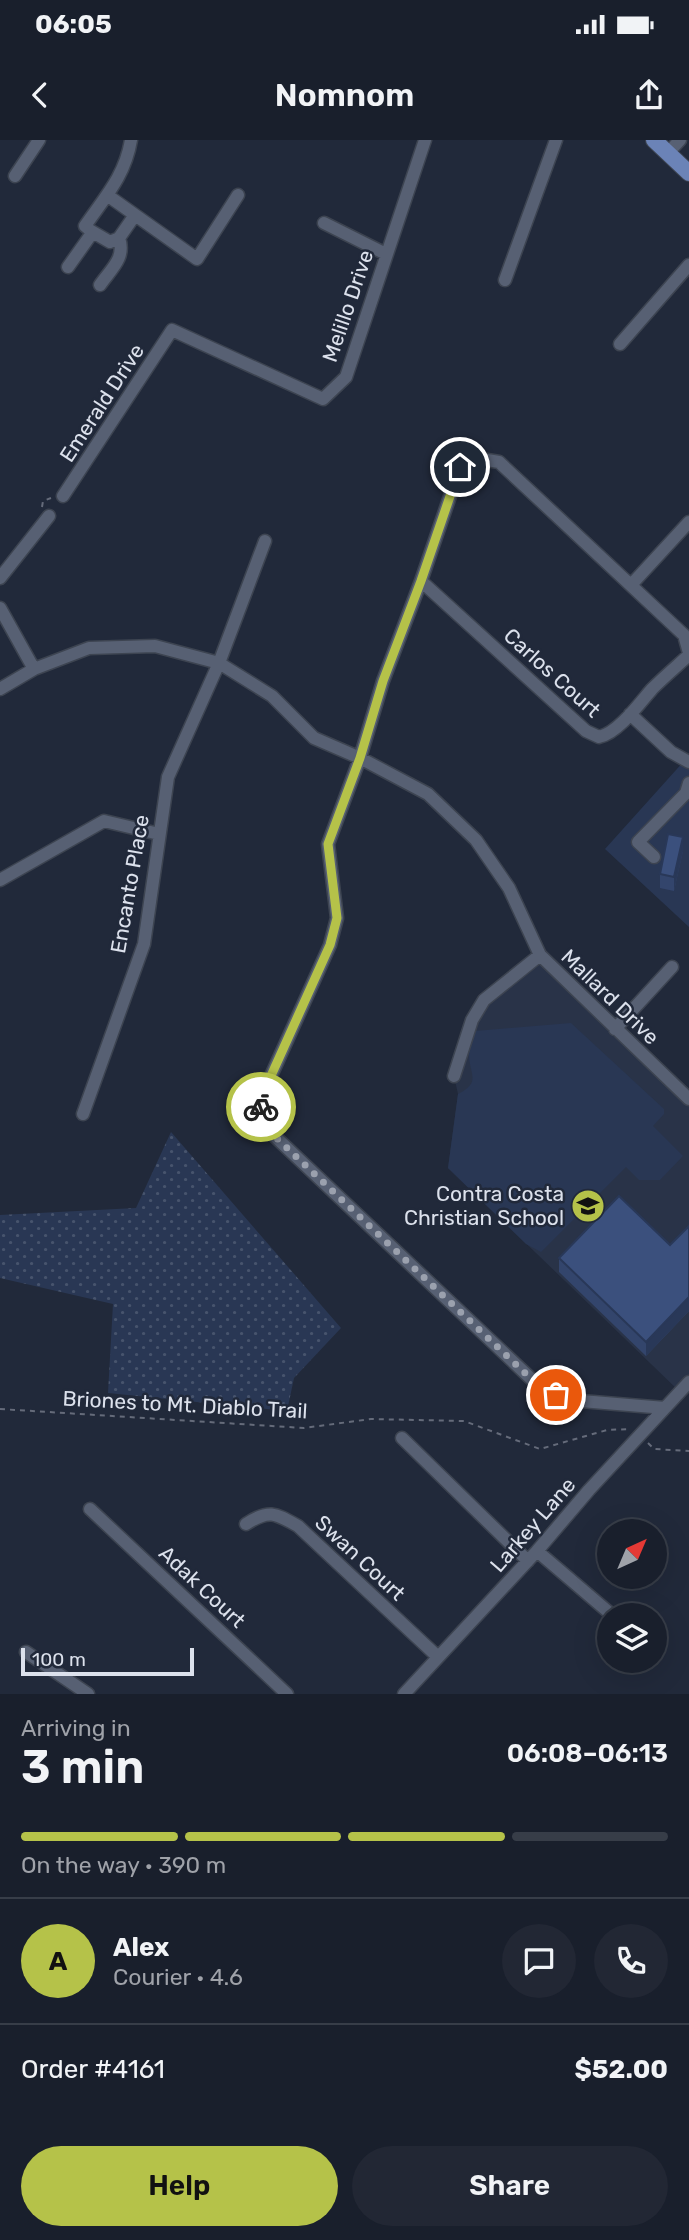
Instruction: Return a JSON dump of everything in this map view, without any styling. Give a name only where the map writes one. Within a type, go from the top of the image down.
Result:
[{"type":"main road","points":[[654,140],[689,173]]},
{"type":"street","points":[[15,176],[38,140]]},
{"type":"street","points":[[131,140],[121,176],[85,226],[110,242],[119,238],[135,215]]},
{"type":"street","name":"Melillo Drive","points":[[172,330],[323,399],[346,377],[425,140]]},
{"type":"street","points":[[505,280],[556,140]]},
{"type":"street","points":[[668,153],[680,140]]},
{"type":"street","points":[[107,195],[197,259],[238,195]]},
{"type":"street","points":[[324,223],[386,254]]},
{"type":"street","points":[[68,267],[91,231]]},
{"type":"street","points":[[100,285],[121,256],[119,238]]},
{"type":"street","points":[[620,344],[689,265]]},
{"type":"street","name":"Emerald Drive","points":[[64,496],[172,330]]},
{"type":"street","name":"Carlos Court","points":[[481,459],[499,462],[684,635],[689,654],[630,714],[599,737],[586,731],[421,581],[460,467],[481,459]]},
{"type":"street","points":[[0,578],[49,516]]},
{"type":"street","points":[[631,585],[689,522]]},
{"type":"street","name":"Encanto Place","points":[[82,1114],[144,944],[168,777],[219,663],[265,541]]},
{"type":"street","points":[[421,581],[383,681],[360,758],[328,844],[337,918],[330,945],[261,1098],[261,1114],[267,1129],[543,1390],[569,1400],[665,1408]]},
{"type":"street","points":[[0,608],[34,669]]},
{"type":"street","name":"Mallard Drive","points":[[0,689],[34,669],[89,648],[155,646],[219,663],[271,696],[314,738],[360,758],[428,794],[476,840],[509,888],[540,956],[689,1099]]},
{"type":"street","points":[[630,714],[671,752],[689,762]]},
{"type":"street","points":[[654,857],[638,842],[686,793],[689,783]]},
{"type":"street","points":[[0,880],[104,821],[159,834]]},
{"type":"street","points":[[454,1076],[472,1020],[484,1000],[540,956]]},
{"type":"street","points":[[615,1029],[672,967]]},
{"type":"street","name":"Larkey Lane","points":[[404,1694],[533,1556],[589,1490],[689,1382]]},
{"type":"street","points":[[402,1438],[533,1556],[597,1604]]},
{"type":"street","name":"Adak Court","points":[[90,1509],[287,1694]]},
{"type":"street","name":"Swan Court","points":[[246,1524],[261,1514],[279,1515],[298,1526],[438,1657]]},
{"type":"street","points":[[26,1651],[88,1694]]},
{"type":"path","points":[[49,516],[41,505],[44,500],[64,496]]},
{"type":"path","name":"Briones to Mt. Diablo Trail","points":[[0,1409],[304,1428],[371,1419],[464,1421],[541,1450],[607,1430],[626,1428],[654,1449],[689,1451]]},
{"type":"shaded area","points":[[685,760],[689,762],[689,927],[605,849]]},
{"type":"shaded area","name":"Contra Costa Christian School","points":[[540,955],[689,1099],[689,1382],[680,1392],[448,1168],[458,1094],[454,1076],[472,1020]]},
{"type":"shaded area","points":[[571,1023],[664,1109],[664,1114],[653,1126],[683,1156],[660,1180],[639,1180],[626,1167],[541,1252],[526,1244],[448,1168],[458,1094],[470,1086],[472,1081],[469,1054],[475,1031]]},
{"type":"shaded area","points":[[171,1132],[341,1328],[294,1378],[287,1411],[108,1393],[113,1304],[0,1278],[0,1215],[136,1208]]},
{"type":"building","points":[[668,834],[683,837],[674,877],[660,874]]},
{"type":"building","points":[[619,1196],[670,1245],[689,1226],[689,1297],[646,1342],[559,1258]]},
{"type":"way so far","points":[[261,1107],[267,1129],[543,1390],[556,1395]]},
{"type":"place","name":"Contra Costa Christian School","points":[[588,1206]]},
{"type":"route","points":[[261,1107],[261,1098],[330,945],[337,918],[328,844],[460,467]]}]
